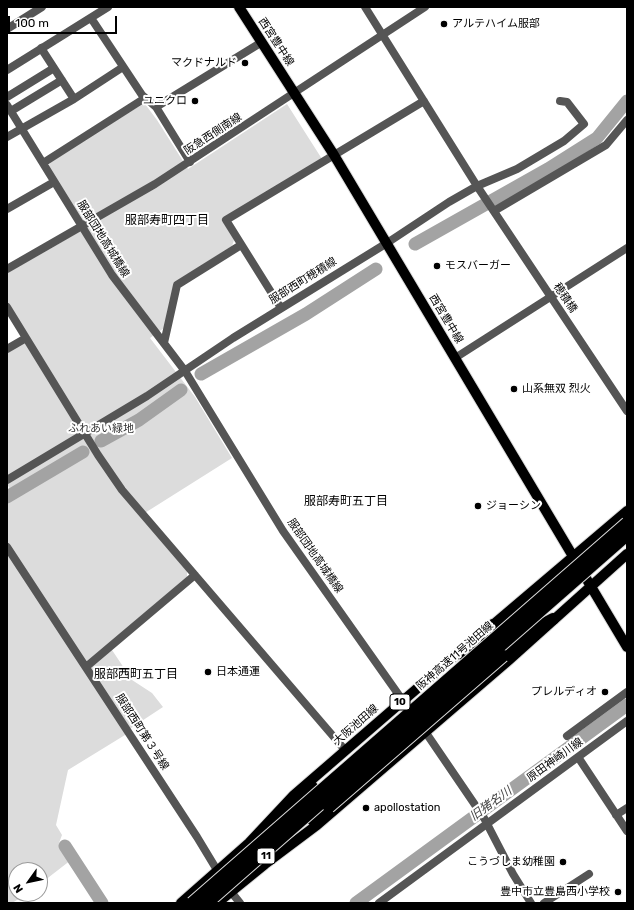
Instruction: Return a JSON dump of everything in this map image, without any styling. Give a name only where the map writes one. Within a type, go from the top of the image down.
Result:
[{"type":"highway","name":"阪神高速11号池田線","points":[[192,903],[627,523]]},
{"type":"highway","name":"阪神高速11号池田線","points":[[207,903],[222,896],[627,535]]},
{"type":"highway","name":"11","points":[[222,896],[329,808],[534,629],[554,619]]},
{"type":"highway","name":"11","points":[[236,864],[278,820],[312,788],[464,655],[493,625]]},
{"type":"main road","name":"西宮豊中線","points":[[239,7],[334,155],[627,647]]},
{"type":"main road","name":"大阪池田線","points":[[181,903],[249,843],[294,795],[345,750],[460,650],[493,625],[627,511]]},
{"type":"main road","points":[[222,896],[318,825],[627,554]]},
{"type":"street","points":[[7,29],[42,7]]},
{"type":"street","points":[[7,70],[108,7]]},
{"type":"street","name":"穂積橋","points":[[365,7],[484,197],[627,410]]},
{"type":"street","name":"阪急西側南線","points":[[7,269],[190,162],[425,7]]},
{"type":"street","points":[[91,18],[145,98],[156,107],[190,162]]},
{"type":"street","points":[[156,107],[262,42]]},
{"type":"street","points":[[41,48],[74,99]]},
{"type":"street","points":[[7,137],[22,130],[74,99],[123,67]]},
{"type":"street","points":[[7,98],[54,68]]},
{"type":"street","points":[[9,108],[62,80]]},
{"type":"street","points":[[43,163],[145,98]]},
{"type":"street","points":[[281,308],[226,220],[424,101]]},
{"type":"street","name":"服部西町穂積線","points":[[7,480],[84,432],[187,375],[233,338],[449,202],[477,186],[517,169],[564,141],[584,124],[567,102],[560,101]]},
{"type":"street","name":"服部団地高城橋線","points":[[9,108],[122,290],[164,343],[195,387],[283,532],[403,700],[486,821],[513,874],[531,903]]},
{"type":"street","points":[[493,210],[606,145],[627,120]]},
{"type":"street","points":[[7,209],[54,182]]},
{"type":"street","points":[[164,343],[177,285],[241,244]]},
{"type":"street","points":[[455,358],[627,248]]},
{"type":"street","points":[[7,307],[84,432],[122,490],[345,750]]},
{"type":"street","points":[[7,349],[26,338]]},
{"type":"street","name":"服部西町第３号線","points":[[7,546],[198,837],[217,872],[222,896],[240,903]]},
{"type":"street","points":[[86,667],[195,576]]},
{"type":"street","points":[[567,736],[627,692]]},
{"type":"street","name":"原田神崎川線","points":[[383,902],[486,821],[627,721]]},
{"type":"street","points":[[578,757],[627,831]]},
{"type":"street","points":[[616,815],[627,808]]},
{"type":"street","points":[[544,903],[589,874]]},
{"type":"green space","name":"ふれあい緑地","points":[[143,104],[145,104],[157,120],[188,169],[287,104],[322,159],[222,220],[234,240],[232,246],[174,283],[164,328],[150,338],[195,397],[232,458],[140,516],[187,571],[187,577],[108,644],[132,680],[152,693],[163,707],[125,732],[125,735],[68,770],[56,825],[62,835],[59,843],[71,860],[48,878],[48,862],[8,862],[8,902],[14,902],[7,903],[7,501],[15,497],[7,484],[7,352],[30,338],[7,302],[7,273],[86,228],[49,167],[50,161]]},
{"type":"waterway","points":[[415,244],[548,169],[597,138],[627,101]]},
{"type":"waterway","points":[[201,374],[306,314],[376,269]]},
{"type":"waterway","points":[[101,441],[139,420],[181,390]]},
{"type":"waterway","points":[[7,497],[83,452]]},
{"type":"waterway","name":"旧猪名川","points":[[356,903],[627,705]]},
{"type":"waterway","points":[[65,846],[102,903]]},
{"type":"place","name":"アルテハイム服部","points":[[444,24]]},
{"type":"place","name":"マクドナルド","points":[[245,63]]},
{"type":"place","name":"ユニクロ","points":[[195,101]]},
{"type":"place","name":"モスバーガー","points":[[437,266]]},
{"type":"place","name":"山系無双 烈火","points":[[514,389]]},
{"type":"place","name":"ジョーシン","points":[[478,506]]},
{"type":"place","name":"日本通運","points":[[208,672]]},
{"type":"place","name":"プレルディオ","points":[[605,692]]},
{"type":"place","name":"apollostation","points":[[366,808]]},
{"type":"place","name":"こうづしま幼稚園","points":[[563,862]]},
{"type":"place","name":"豊中市立豊島西小学校","points":[[618,892]]},
{"type":"district","name":"服部寿町四丁目","points":[[167,221]]},
{"type":"district","name":"服部寿町五丁目","points":[[346,502]]},
{"type":"district","name":"服部西町五丁目","points":[[136,675]]}]
